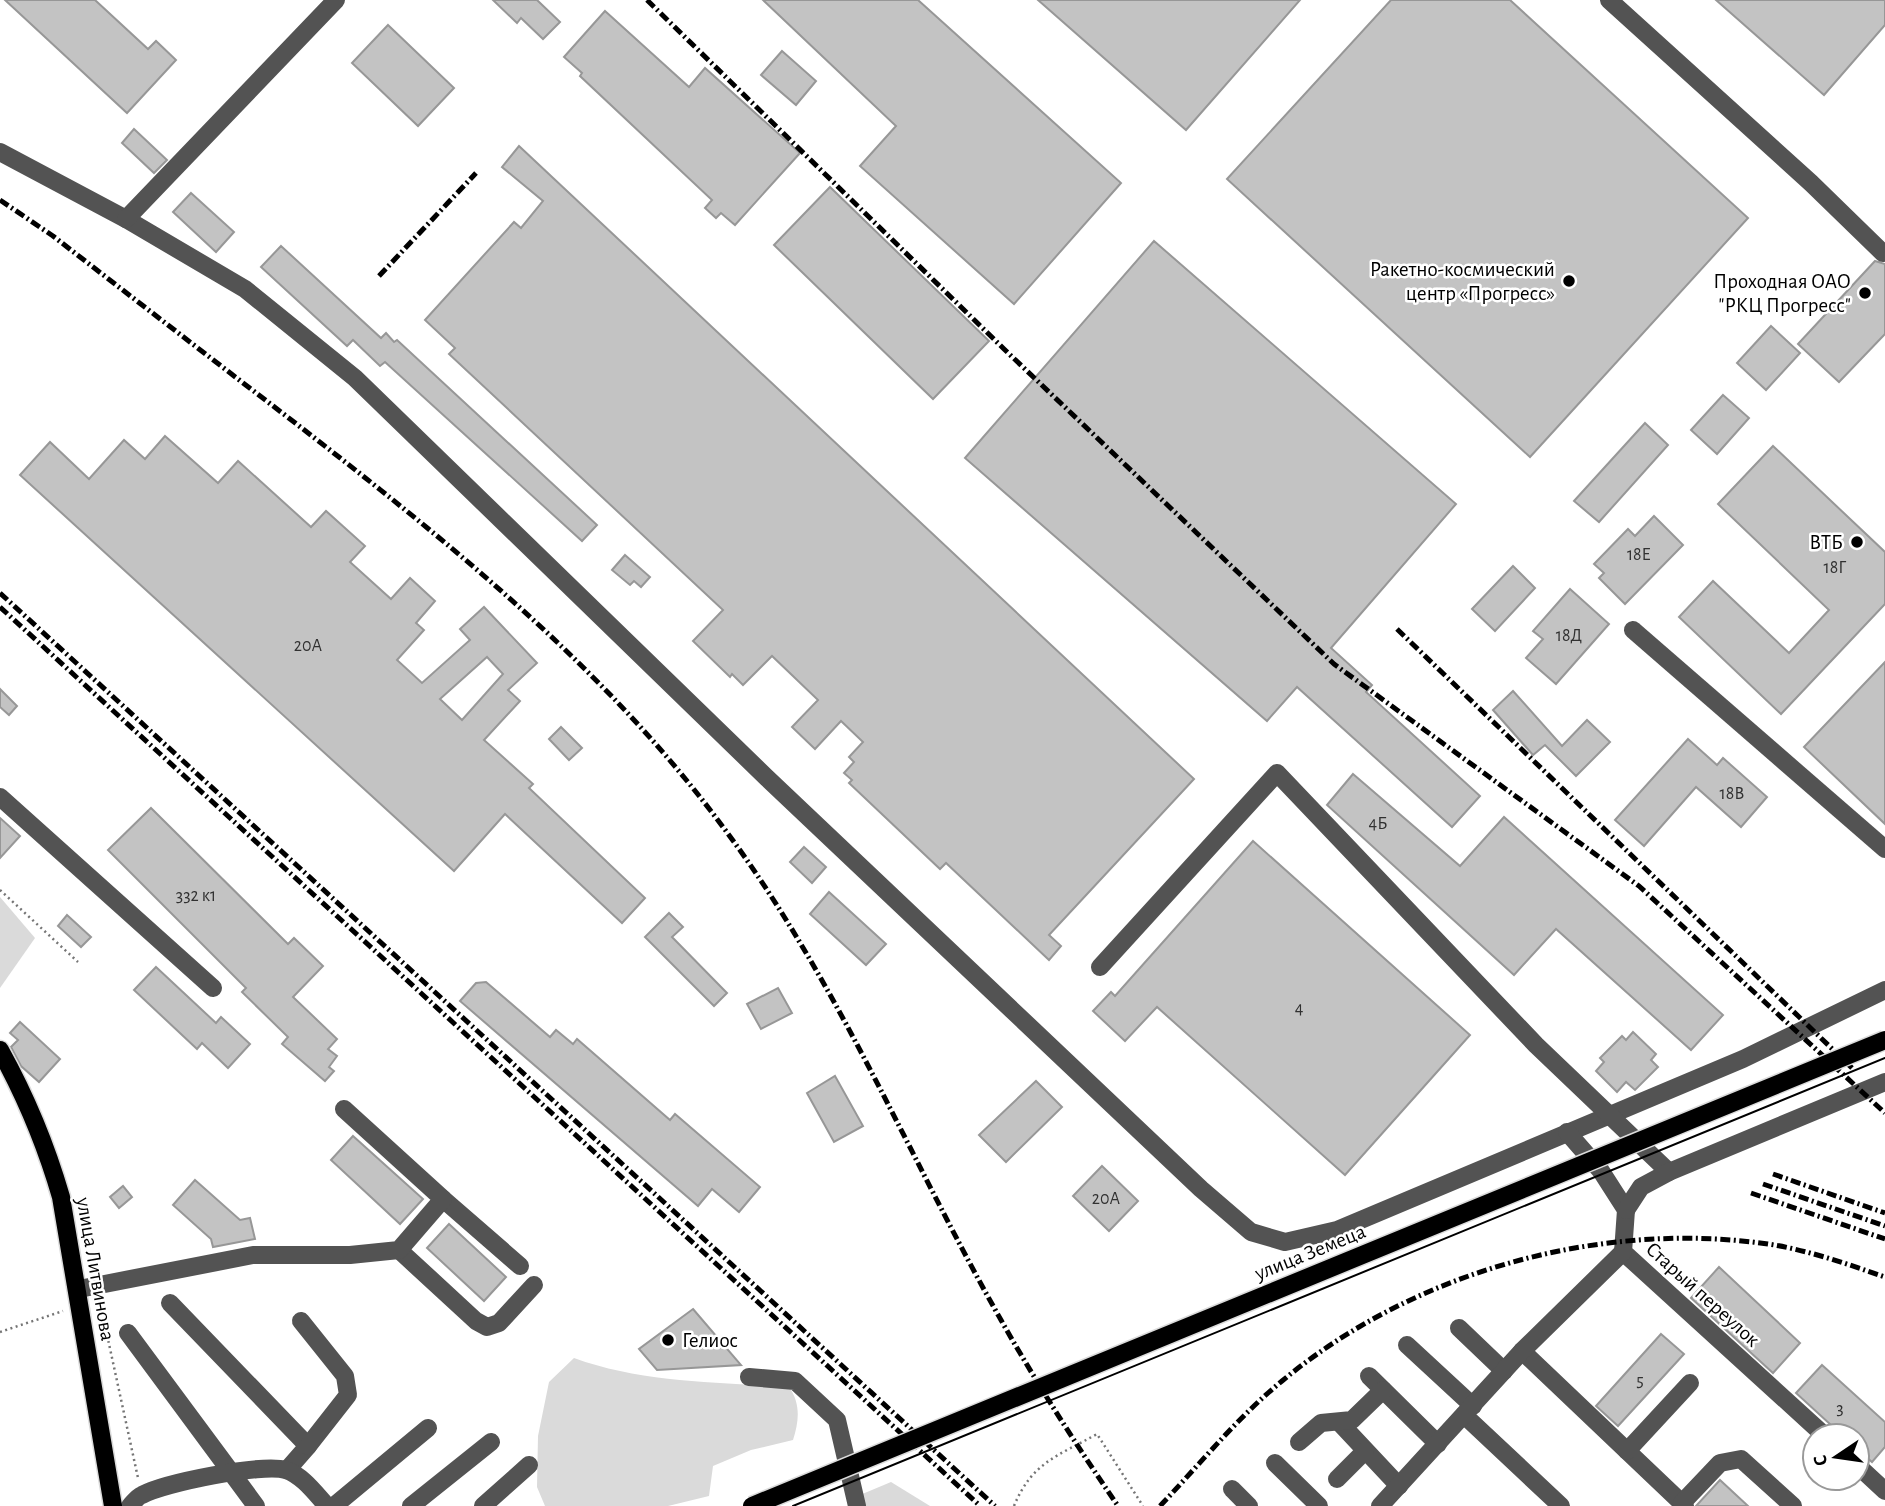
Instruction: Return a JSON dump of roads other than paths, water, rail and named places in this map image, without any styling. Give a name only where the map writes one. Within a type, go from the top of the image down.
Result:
[{"type":"main road","name":"улица Земеца","points":[[752,1506],[1885,1040]]},
{"type":"main road","name":"улица Литвинова","points":[[0,1050],[24,1095],[50,1158],[69,1234],[113,1506]]},
{"type":"street","points":[[126,219],[336,0]]},
{"type":"street","points":[[1609,0],[1811,183],[1883,253]]},
{"type":"street","points":[[0,152],[126,219],[245,289],[355,378],[767,778],[1200,1189],[1251,1233],[1285,1242],[1337,1230],[1743,1059],[1885,990]]},
{"type":"street","points":[[1633,630],[1885,849]]},
{"type":"street","points":[[1100,967],[1277,773],[1606,1115],[1670,1172]]},
{"type":"street","points":[[0,797],[213,988]]},
{"type":"street","points":[[1567,1132],[1601,1171],[1626,1210],[1641,1187],[1670,1172],[1885,1082]]},
{"type":"street","points":[[344,1109],[520,1266]]},
{"type":"street","points":[[79,1289],[253,1255],[350,1255],[399,1250],[443,1199]]},
{"type":"street","name":"Старый переулок","points":[[1626,1210],[1623,1252],[1810,1422]]},
{"type":"street","points":[[399,1250],[476,1321],[487,1327],[499,1323],[534,1284]]},
{"type":"street","points":[[1380,1506],[1522,1351],[1623,1252]]},
{"type":"street","points":[[170,1303],[308,1446]]},
{"type":"street","points":[[287,1471],[348,1395],[345,1376],[301,1321]]},
{"type":"street","points":[[1459,1328],[1504,1371]]},
{"type":"street","points":[[128,1333],[256,1506]]},
{"type":"street","points":[[1407,1345],[1562,1506]]},
{"type":"street","points":[[1522,1351],[1683,1505],[1720,1463],[1741,1459],[1793,1506]]},
{"type":"street","points":[[1369,1376],[1438,1444]]},
{"type":"street","points":[[748,1377],[796,1381],[837,1420],[857,1506]]},
{"type":"street","points":[[1626,1451],[1690,1383]]},
{"type":"street","points":[[1299,1442],[1321,1423],[1352,1420],[1383,1390]]},
{"type":"street","points":[[1339,1422],[1399,1486]]},
{"type":"street","points":[[334,1506],[428,1428]]},
{"type":"street","points":[[411,1506],[491,1442]]},
{"type":"street","points":[[1337,1479],[1364,1451]]},
{"type":"street","points":[[1275,1463],[1319,1506]]},
{"type":"street","points":[[483,1506],[529,1465]]},
{"type":"street","points":[[130,1506],[142,1495],[229,1471],[262,1467],[287,1471],[305,1482],[327,1506]]},
{"type":"street","points":[[1871,1478],[1885,1491]]},
{"type":"street","points":[[1232,1489],[1249,1506]]},
{"type":"tram line","points":[[793,1506],[1885,1058]]},
{"type":"railway","points":[[647,0],[1004,349],[1334,664],[1639,886],[1885,1113]]},
{"type":"railway","points":[[379,276],[476,173]]},
{"type":"railway","points":[[0,200],[53,236],[294,422],[467,561],[577,661],[677,769],[764,885],[801,945],[837,1007],[1001,1320],[1118,1506]]},
{"type":"railway","points":[[0,593],[995,1506]]},
{"type":"railway","points":[[0,607],[978,1504]]},
{"type":"railway","points":[[1397,629],[1852,1068]]},
{"type":"railway","points":[[1773,1174],[1885,1213]]},
{"type":"railway","points":[[1763,1184],[1885,1226]]},
{"type":"railway","points":[[1751,1193],[1885,1239]]},
{"type":"railway","points":[[1160,1506],[1265,1395],[1334,1343],[1389,1310],[1449,1283],[1511,1263],[1574,1248],[1639,1240],[1704,1239],[1783,1247],[1885,1277]]},
{"type":"place","name":"Ракетно-космический центр «Прогресс»","points":[[1569,281]]},
{"type":"place","name":"Проходная ОАО \"РКЦ Прогресс\"","points":[[1865,293]]},
{"type":"place","name":"ВТБ","points":[[1857,542]]},
{"type":"place","name":"Гелиос","points":[[668,1340]]}]
